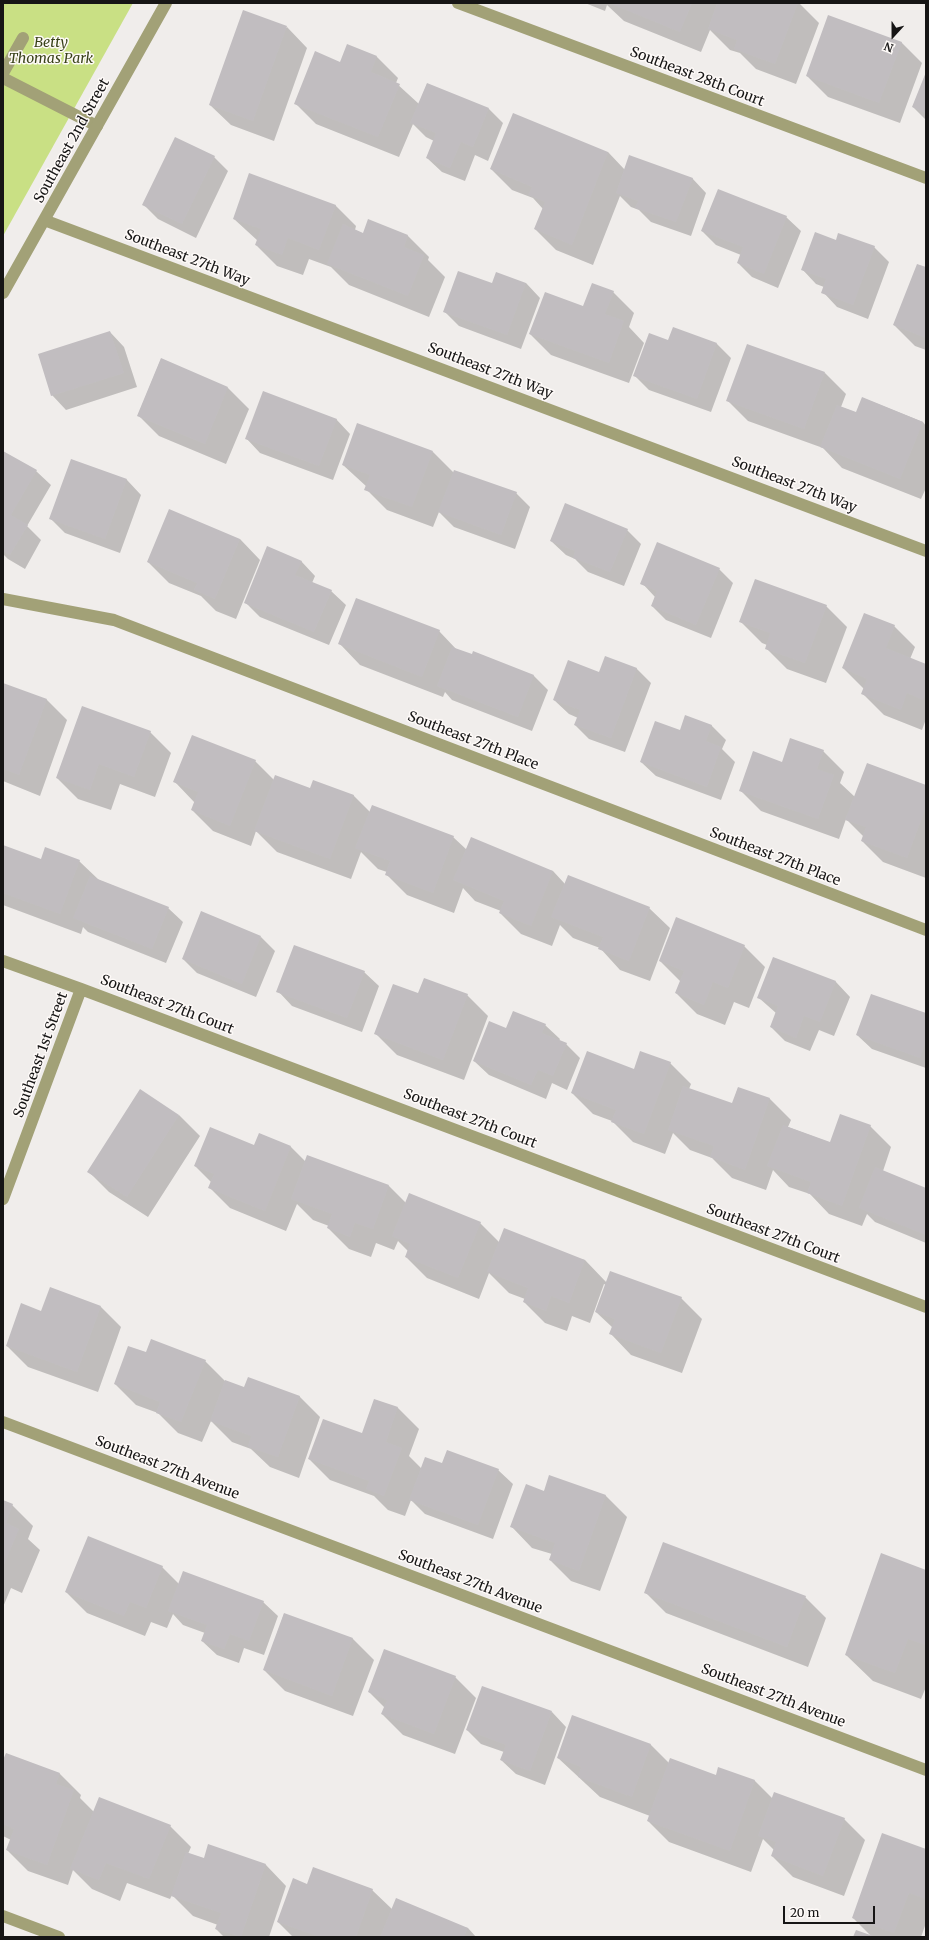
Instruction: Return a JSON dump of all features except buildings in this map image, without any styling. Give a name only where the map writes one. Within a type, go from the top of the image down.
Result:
[{"type":"street","name":"Southeast 2nd Street","points":[[3,293],[166,3]]},
{"type":"street","name":"Southeast 28th Court","points":[[458,3],[926,178]]},
{"type":"street","points":[[3,73],[23,38]]},
{"type":"street","points":[[3,78],[97,126]]},
{"type":"street","name":"Southeast 27th Way","points":[[44,220],[926,550]]},
{"type":"street","name":"Southeast 27th Place","points":[[3,599],[114,620],[926,930]]},
{"type":"street","name":"Southeast 27th Court","points":[[3,961],[926,1307]]},
{"type":"street","name":"Southeast 1st Street","points":[[3,1199],[81,989]]},
{"type":"street","name":"Southeast 27th Avenue","points":[[3,1422],[926,1770]]},
{"type":"street","points":[[3,1916],[60,1937]]},
{"type":"green space","name":"Betty Thomas Park","points":[[3,3],[133,3],[3,236]]}]
